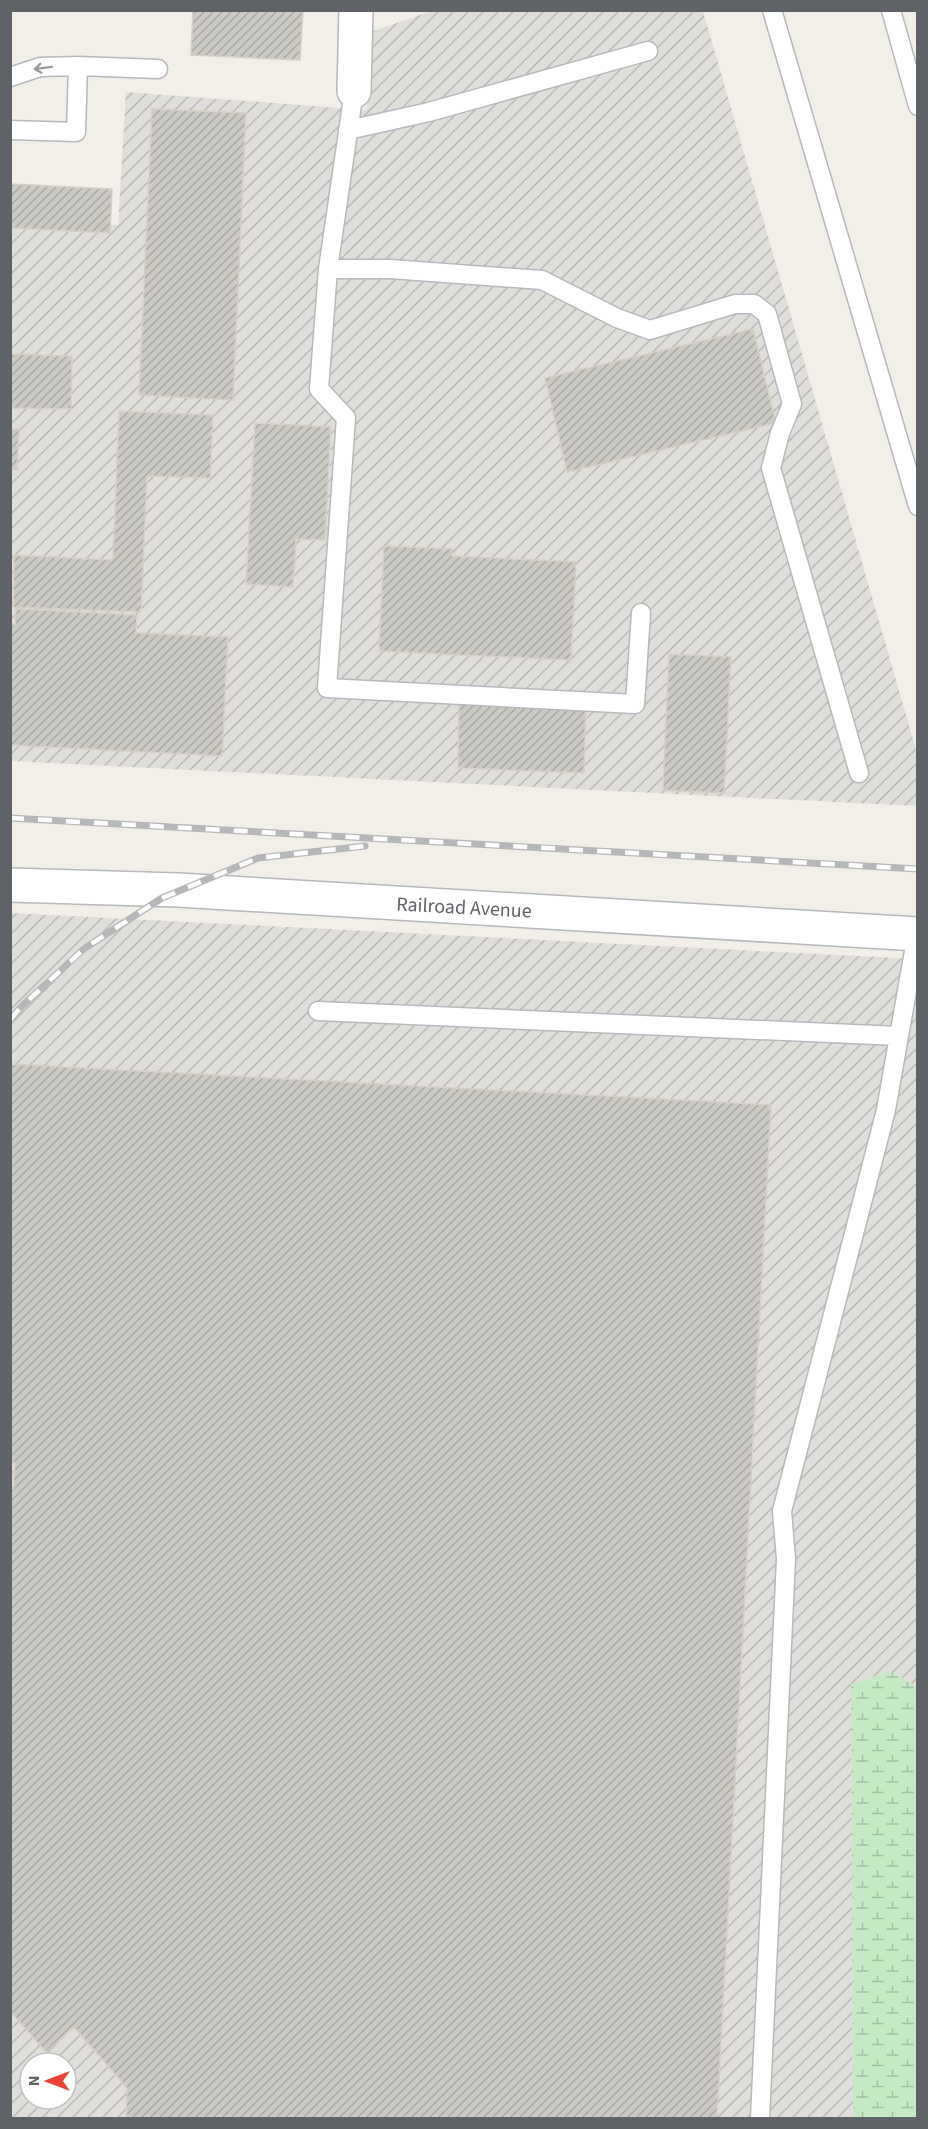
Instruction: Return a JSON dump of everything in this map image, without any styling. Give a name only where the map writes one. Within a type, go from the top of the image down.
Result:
[{"type":"street","points":[[354,91],[356,10]]},
{"type":"street","name":"Railroad Avenue","points":[[10,885],[201,892],[917,934]]},
{"type":"lane","points":[[772,10],[918,506]]},
{"type":"lane","points":[[891,10],[918,106]]},
{"type":"lane","points":[[348,130],[429,112],[648,51]]},
{"type":"lane","points":[[10,130],[76,132],[78,66]]},
{"type":"lane","points":[[10,77],[40,67],[158,69]]},
{"type":"lane","points":[[354,91],[328,269],[320,389],[346,418],[327,688],[635,704],[641,613]]},
{"type":"lane","points":[[328,269],[390,269],[542,280],[617,318],[650,330],[735,304],[754,304],[767,314],[792,404],[780,432],[771,468],[859,773]]},
{"type":"lane","points":[[760,2118],[786,1560],[782,1511],[886,1110],[917,934]]},
{"type":"lane","points":[[318,1011],[899,1036]]},
{"type":"shaded area","points":[[431,11],[703,11],[917,753],[917,806],[11,761],[10,221],[118,225],[126,92],[367,110],[371,32]]},
{"type":"shaded area","points":[[10,913],[917,959],[917,1687],[891,1671],[851,1684],[853,2118],[11,2118]]},
{"type":"green space","points":[[891,1671],[917,1687],[917,2118],[853,2118],[851,1684]]},
{"type":"building","points":[[193,10],[303,10],[300,60],[191,55]]},
{"type":"building","points":[[152,109],[246,113],[233,400],[139,395]]},
{"type":"building","points":[[10,184],[112,189],[110,233],[10,228]]},
{"type":"building","points":[[753,329],[776,423],[567,472],[545,378]]},
{"type":"building","points":[[10,354],[72,356],[71,409],[10,408]]},
{"type":"building","points":[[119,411],[213,415],[210,478],[147,476],[141,612],[13,607],[14,555],[113,560]]},
{"type":"building","points":[[255,423],[331,427],[325,540],[296,539],[293,587],[246,584]]},
{"type":"building","points":[[10,429],[19,429],[17,470],[10,470]]},
{"type":"building","points":[[384,546],[452,549],[452,556],[576,562],[571,660],[379,651]]},
{"type":"building","points":[[16,609],[137,615],[136,633],[228,637],[222,756],[10,745],[10,624],[15,625]]},
{"type":"building","points":[[669,654],[731,657],[724,793],[663,790]]},
{"type":"building","points":[[459,704],[586,709],[584,773],[458,768]]},
{"type":"building","points":[[10,1064],[771,1105],[717,2118],[126,2118],[127,2088],[74,2027],[45,2051],[10,2011],[10,1489],[13,1489],[15,1463],[10,1463]]},
{"type":"railway","points":[[10,818],[918,869]]},
{"type":"railway","points":[[10,1020],[85,948],[162,898],[258,858],[365,846]]}]
